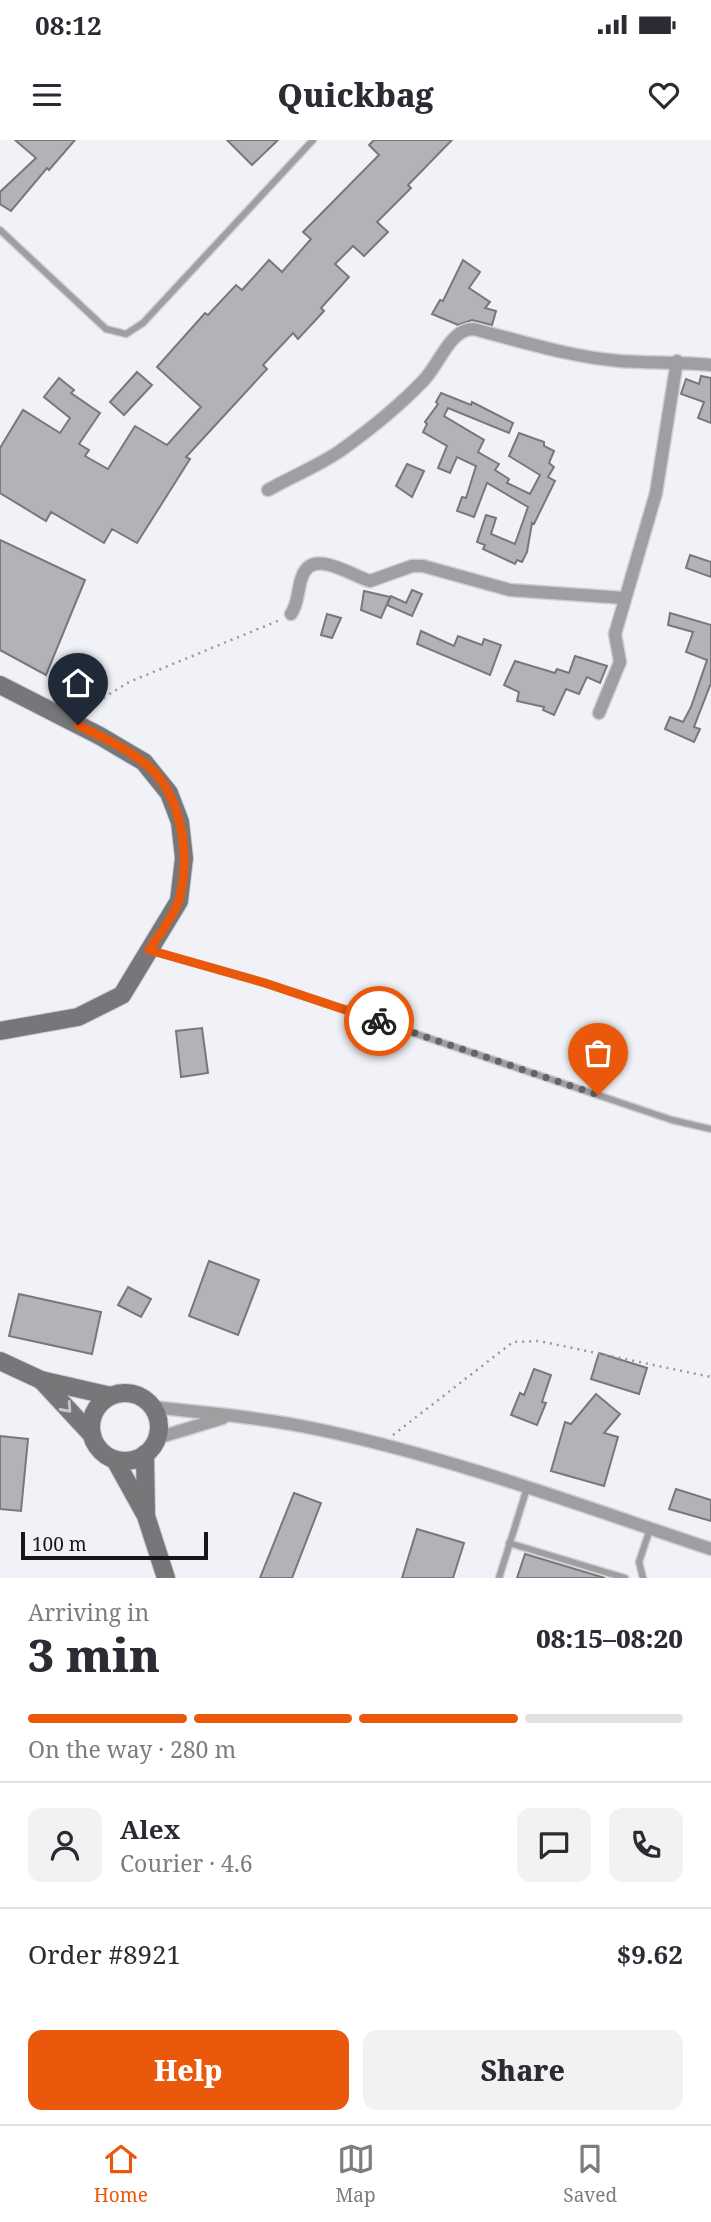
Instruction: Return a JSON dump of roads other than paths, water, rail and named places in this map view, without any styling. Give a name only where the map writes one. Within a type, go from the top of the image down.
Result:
[{"type":"main road","points":[[0,685],[144,762],[169,793],[180,822],[184,858],[179,901],[122,995],[78,1017],[0,1031]]},
{"type":"main road","points":[[0,1361],[41,1380],[110,1396],[133,1394],[152,1407],[157,1417],[157,1438],[145,1454],[125,1461],[104,1455],[92,1435],[41,1380]]},
{"type":"main road","points":[[92,1435],[94,1413],[110,1396]]},
{"type":"main road","points":[[145,1454],[146,1516]]},
{"type":"main road","points":[[115,1460],[146,1516],[166,1578]]},
{"type":"street","points":[[268,490],[338,453],[360,436],[423,381],[456,334],[463,329],[607,359],[711,365]]},
{"type":"street","points":[[600,713],[620,662],[615,634],[656,493],[677,361]]},
{"type":"street","points":[[291,614],[296,606],[302,575],[308,567],[316,564],[325,564],[370,581],[412,566],[422,566],[510,590],[624,598]]},
{"type":"street","points":[[152,1407],[318,1429],[382,1444],[527,1488],[711,1549]]},
{"type":"street","points":[[157,1438],[230,1416]]},
{"type":"lane","points":[[0,230],[106,329],[126,334],[144,323],[313,140]]},
{"type":"lane","points":[[149,950],[265,983],[672,1120],[711,1129]]},
{"type":"lane","points":[[499,1578],[527,1488]]},
{"type":"lane","points":[[633,1578],[639,1568],[650,1529]]},
{"type":"lane","points":[[509,1543],[625,1578]]},
{"type":"lane","points":[[639,1568],[643,1578]]}]
